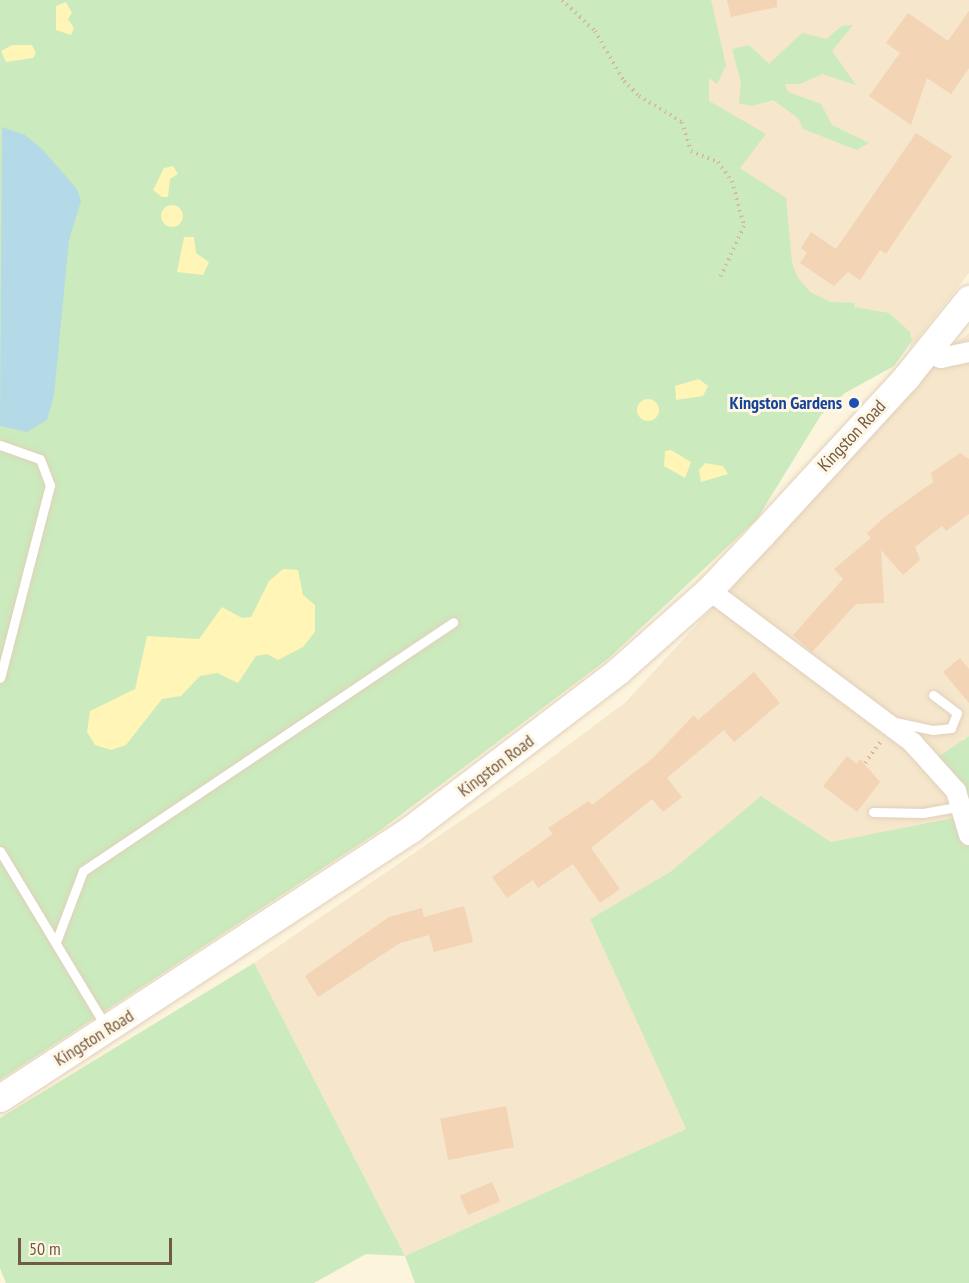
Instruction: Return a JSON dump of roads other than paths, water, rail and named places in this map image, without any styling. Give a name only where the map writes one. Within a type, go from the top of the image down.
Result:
[{"type":"main road","name":"Kingston Road","points":[[0,1098],[274,922],[486,775],[618,671],[709,590],[926,353],[969,299]]},
{"type":"street","points":[[926,353],[941,358],[969,352]]},
{"type":"street","points":[[709,590],[889,726],[941,775],[962,806],[969,835]]},
{"type":"lane","points":[[0,445],[40,459],[50,485],[0,678]]},
{"type":"lane","points":[[56,942],[83,871],[453,622]]},
{"type":"lane","points":[[889,726],[951,728],[957,714],[933,694]]},
{"type":"lane","points":[[873,812],[923,813],[962,806]]},
{"type":"lane","points":[[0,851],[107,1030]]},
{"type":"water","points":[[2,127],[25,135],[42,149],[77,189],[81,201],[69,240],[54,395],[47,420],[27,432],[0,426]]},
{"type":"place","name":"Kingston Gardens","points":[[854,403]]}]
